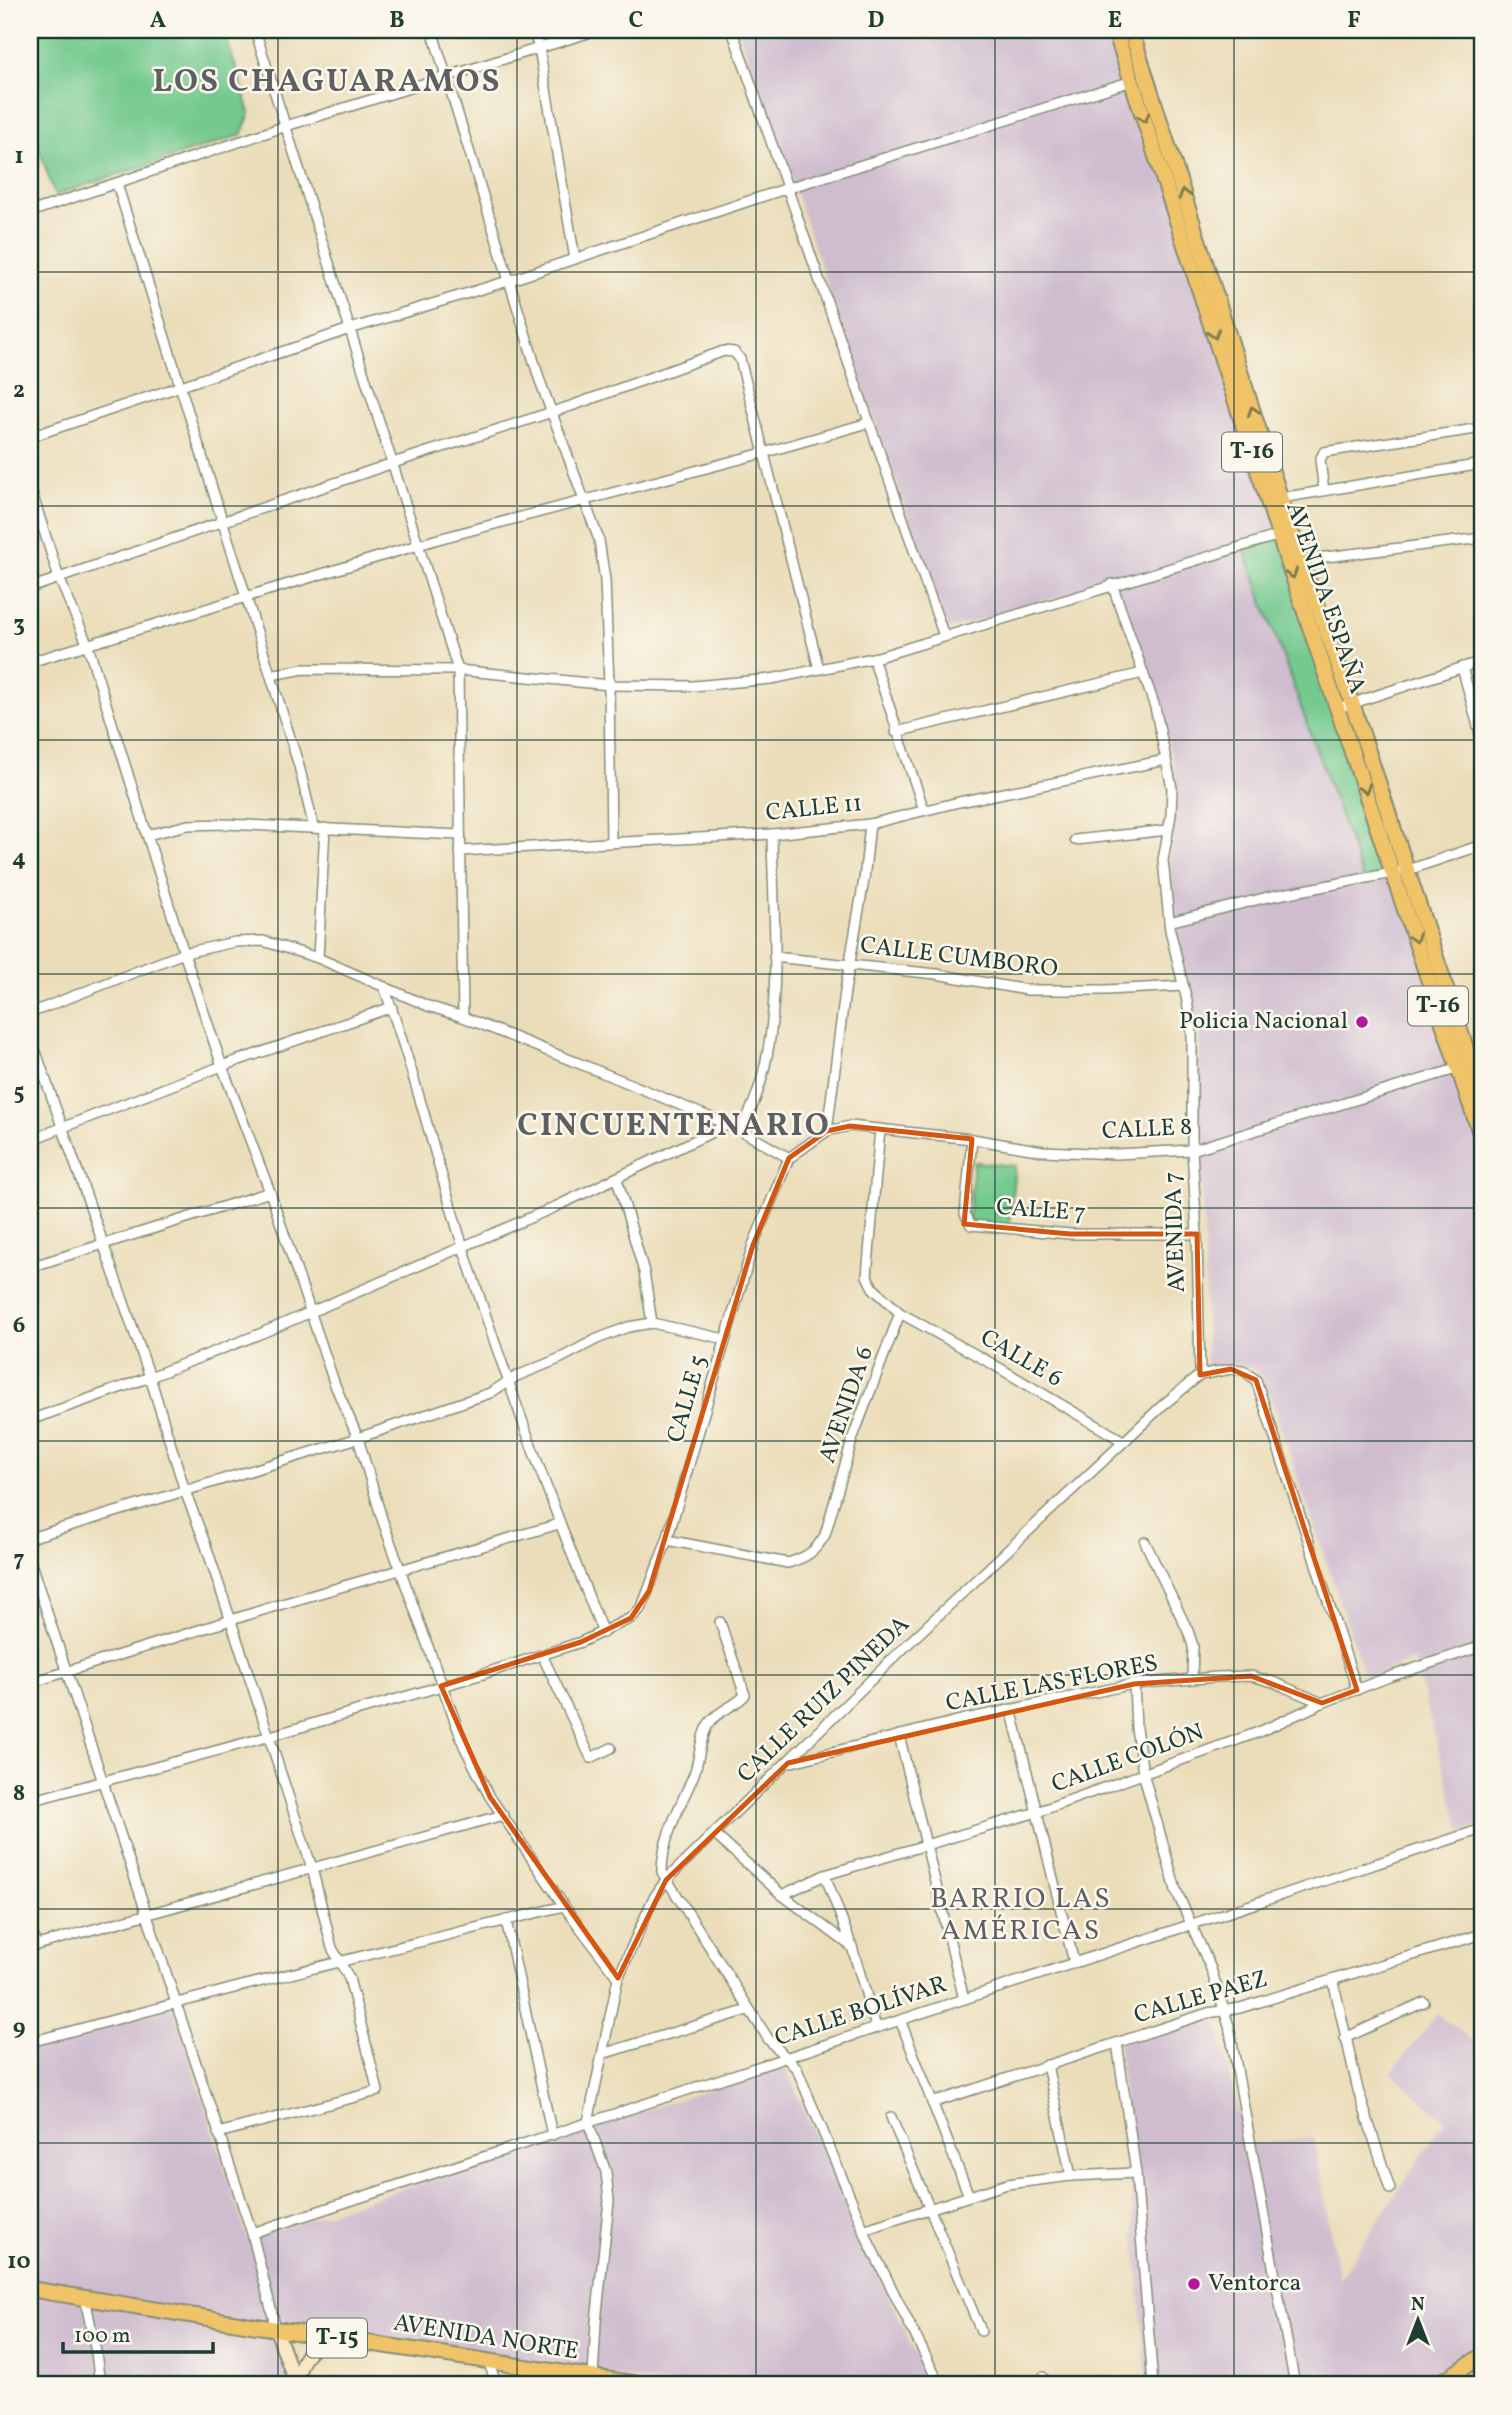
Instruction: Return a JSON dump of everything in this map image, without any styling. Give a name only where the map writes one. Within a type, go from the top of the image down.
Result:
[{"type":"highway","name":"AVENIDA ESPAÑA","points":[[1115,30],[1285,533],[1338,708],[1482,1097]]},
{"type":"highway","name":"AVENIDA ESPAÑA","points":[[1131,30],[1281,498],[1285,533],[1301,560],[1352,703],[1400,872],[1482,1139]]},
{"type":"highway","name":"AVENIDA NORTE","points":[[30,2289],[645,2385]]},
{"type":"highway","points":[[1436,2385],[1482,2356]]},
{"type":"main road","points":[[276,2329],[296,2385]]},
{"type":"main road","points":[[296,2385],[299,2367],[306,2354],[329,2337]]},
{"type":"street","points":[[255,30],[458,670],[463,1017]]},
{"type":"street","points":[[432,30],[508,281],[551,412],[593,518],[599,540],[605,580],[611,843]]},
{"type":"street","points":[[533,30],[539,48],[575,259]]},
{"type":"street","points":[[30,212],[286,126],[598,30]]},
{"type":"street","points":[[732,30],[944,636]]},
{"type":"street","points":[[30,437],[351,329],[508,281],[788,188],[1132,81]]},
{"type":"street","points":[[117,184],[305,784],[314,828]]},
{"type":"street","points":[[30,588],[724,351],[734,352],[740,359],[819,669]]},
{"type":"street","points":[[30,662],[419,545],[868,423]]},
{"type":"street","points":[[1324,491],[1320,460],[1324,452],[1482,428]]},
{"type":"street","points":[[1281,498],[1482,464]]},
{"type":"street","points":[[30,487],[59,578],[88,643],[146,835],[222,1066],[270,1192],[335,1385],[358,1438],[401,1572],[464,1746],[490,1797],[564,1906],[618,1978]]},
{"type":"street","points":[[271,675],[304,669],[458,670],[609,685],[694,686],[771,679],[873,658],[1285,533]]},
{"type":"street","points":[[1301,560],[1482,538]]},
{"type":"street","name":"AVENIDA 7","points":[[1112,584],[1155,707],[1172,788],[1163,860],[1169,922],[1192,1033],[1192,1150],[1200,1375]]},
{"type":"street","points":[[873,658],[924,810]]},
{"type":"street","points":[[1338,708],[1482,661]]},
{"type":"street","points":[[1462,667],[1482,741]]},
{"type":"street","points":[[896,732],[1143,673]]},
{"type":"street","name":"CALLE 11","points":[[460,851],[772,834],[870,824],[924,810],[1167,760]]},
{"type":"street","points":[[146,835],[188,825],[224,824],[460,835]]},
{"type":"street","points":[[30,1013],[184,953],[235,942],[263,941],[318,958],[428,1006],[463,1017],[740,1130],[789,1158],[828,1131],[870,824]]},
{"type":"street","points":[[318,958],[325,828]]},
{"type":"street","points":[[1074,840],[1168,830]]},
{"type":"street","points":[[740,1130],[753,1110],[765,1070],[772,1024],[772,834]]},
{"type":"street","points":[[1169,922],[1268,897],[1400,872],[1482,845]]},
{"type":"street","name":"CALLE CUMBORO","points":[[774,957],[936,974],[1027,990],[1183,986]]},
{"type":"street","points":[[384,987],[463,1246],[508,1381],[559,1524],[603,1633]]},
{"type":"street","points":[[30,1140],[222,1066],[392,1007]]},
{"type":"street","points":[[30,1035],[150,1377],[184,1491],[231,1621],[312,1868],[332,1948],[349,1978],[379,2091],[218,2133]]},
{"type":"street","name":"CALLE 8","points":[[828,1131],[850,1126],[972,1139],[1043,1151],[1116,1154],[1192,1150],[1459,1068]]},
{"type":"street","points":[[30,1420],[262,1333],[617,1179],[727,1125]]},
{"type":"street","points":[[880,1129],[867,1276],[873,1288],[900,1313]]},
{"type":"street","name":"CALLE 7","points":[[972,1139],[965,1214],[971,1225],[1070,1234],[1197,1234]]},
{"type":"street","name":"CALLE 5","points":[[30,1801],[267,1737],[441,1686],[542,1655],[603,1633],[631,1618],[642,1607],[667,1540],[753,1245],[789,1158]]},
{"type":"street","points":[[617,1179],[643,1272],[652,1323]]},
{"type":"street","points":[[30,1267],[270,1192]]},
{"type":"street","name":"CALLE 6","points":[[900,1313],[1122,1441]]},
{"type":"street","name":"AVENIDA 6","points":[[667,1540],[788,1563],[808,1556],[825,1535],[853,1437],[900,1313]]},
{"type":"street","points":[[30,1538],[358,1438],[490,1393],[508,1381],[597,1339],[628,1328],[652,1323],[725,1339]]},
{"type":"street","points":[[1200,1375],[1231,1369],[1242,1370],[1256,1380],[1357,1690]]},
{"type":"street","name":"CALLE RUIZ PINEDA","points":[[588,2122],[618,1978],[653,1899],[666,1880],[913,1639],[1122,1441],[1200,1375]]},
{"type":"street","points":[[30,1683],[282,1604],[401,1572],[559,1524]]},
{"type":"street","points":[[1145,1542],[1188,1631],[1193,1646],[1192,1679]]},
{"type":"street","points":[[30,1561],[252,2233],[276,2329]]},
{"type":"street","points":[[720,1622],[745,1695],[710,1722],[694,1772],[670,1829],[662,1860],[662,1872],[748,2010],[769,2040],[797,2069],[863,2230],[940,2385]]},
{"type":"street","name":"CALLE COLÓN","points":[[782,1895],[825,1875],[1037,1812],[1259,1732],[1389,1676],[1482,1646]]},
{"type":"street","points":[[542,1655],[591,1758],[611,1748]]},
{"type":"street","name":"CALLE LAS FLORES","points":[[788,1763],[1011,1709],[1134,1684],[1251,1676],[1273,1682],[1322,1703]]},
{"type":"street","points":[[1134,1684],[1136,1728],[1143,1773],[1176,1890],[1211,1969],[1224,2010],[1243,2094],[1295,2385]]},
{"type":"street","points":[[1011,1709],[1074,1962]]},
{"type":"street","points":[[899,1735],[964,1999]]},
{"type":"street","points":[[30,1925],[33,1946],[503,1815]]},
{"type":"street","name":"CALLE BOLÍVAR","points":[[252,2233],[1482,1829]]},
{"type":"street","points":[[714,1834],[782,1895],[852,1947]]},
{"type":"street","points":[[825,1875],[852,1947],[876,2027]]},
{"type":"street","points":[[30,2042],[564,1906]]},
{"type":"street","points":[[506,1920],[552,2135]]},
{"type":"street","name":"CALLE PAEZ","points":[[932,2103],[1208,2013],[1240,2008],[1482,1934]]},
{"type":"street","points":[[1333,1980],[1358,2090],[1390,2189]]},
{"type":"street","points":[[1345,2038],[1424,2002]]},
{"type":"street","points":[[602,2054],[748,2010]]},
{"type":"street","points":[[900,2020],[969,2196]]},
{"type":"street","points":[[1117,2043],[1136,2174],[1153,2385]]},
{"type":"street","points":[[1047,2066],[1071,2176]]},
{"type":"street","points":[[891,2117],[981,2331]]},
{"type":"street","points":[[588,2122],[606,2172],[609,2201],[593,2377]]},
{"type":"street","points":[[863,2230],[1007,2184],[1071,2176],[1136,2174]]},
{"type":"street","points":[[85,2298],[100,2385]]},
{"type":"street","points":[[488,2361],[497,2385]]},
{"type":"highlighted area","points":[[850,1126],[972,1139],[964,1224],[1070,1234],[1197,1234],[1200,1375],[1231,1369],[1256,1380],[1357,1690],[1322,1703],[1251,1676],[1134,1684],[788,1763],[666,1880],[618,1978],[490,1797],[441,1686],[581,1642],[631,1618],[649,1591],[753,1245],[789,1158],[827,1131]]},
{"type":"shaded area","points":[[739,30],[1122,30],[1285,536],[1350,719],[1482,1124],[1482,1825],[1461,1832],[1414,1660],[1366,1680],[1271,1397],[1260,1377],[1254,1368],[1235,1363],[1206,1368],[1205,1245],[1198,1142],[1200,1045],[1173,915],[1169,861],[1178,794],[1174,762],[1149,676],[1114,581],[947,629]]},
{"type":"shaded area","points":[[174,2007],[247,2239],[702,2092],[778,2064],[786,2070],[929,2385],[672,2385],[273,2326],[291,2385],[30,2385],[30,2046]]},
{"type":"shaded area","points":[[1437,2014],[1482,2047],[1482,2385],[1147,2385],[1119,2044],[1215,2016],[1247,2145],[1314,2137],[1339,2279],[1445,2120],[1391,2073]]},
{"type":"green space","points":[[47,30],[224,30],[250,113],[241,135],[55,195],[30,123],[30,35]]},
{"type":"green space","points":[[1279,535],[1393,873],[1363,879],[1243,546]]},
{"type":"green space","points":[[974,1162],[1015,1166],[1009,1225],[968,1221]]},
{"type":"place","name":"Policia Nacional","points":[[1362,1022]]},
{"type":"place","name":"Ventorca","points":[[1194,2284]]},
{"type":"district","name":"LOS CHAGUARAMOS","points":[[327,83]]},
{"type":"district","name":"CINCUENTENARIO","points":[[674,1127]]},
{"type":"district","name":"BARRIO LAS AMÉRICAS","points":[[1021,1915]]}]
